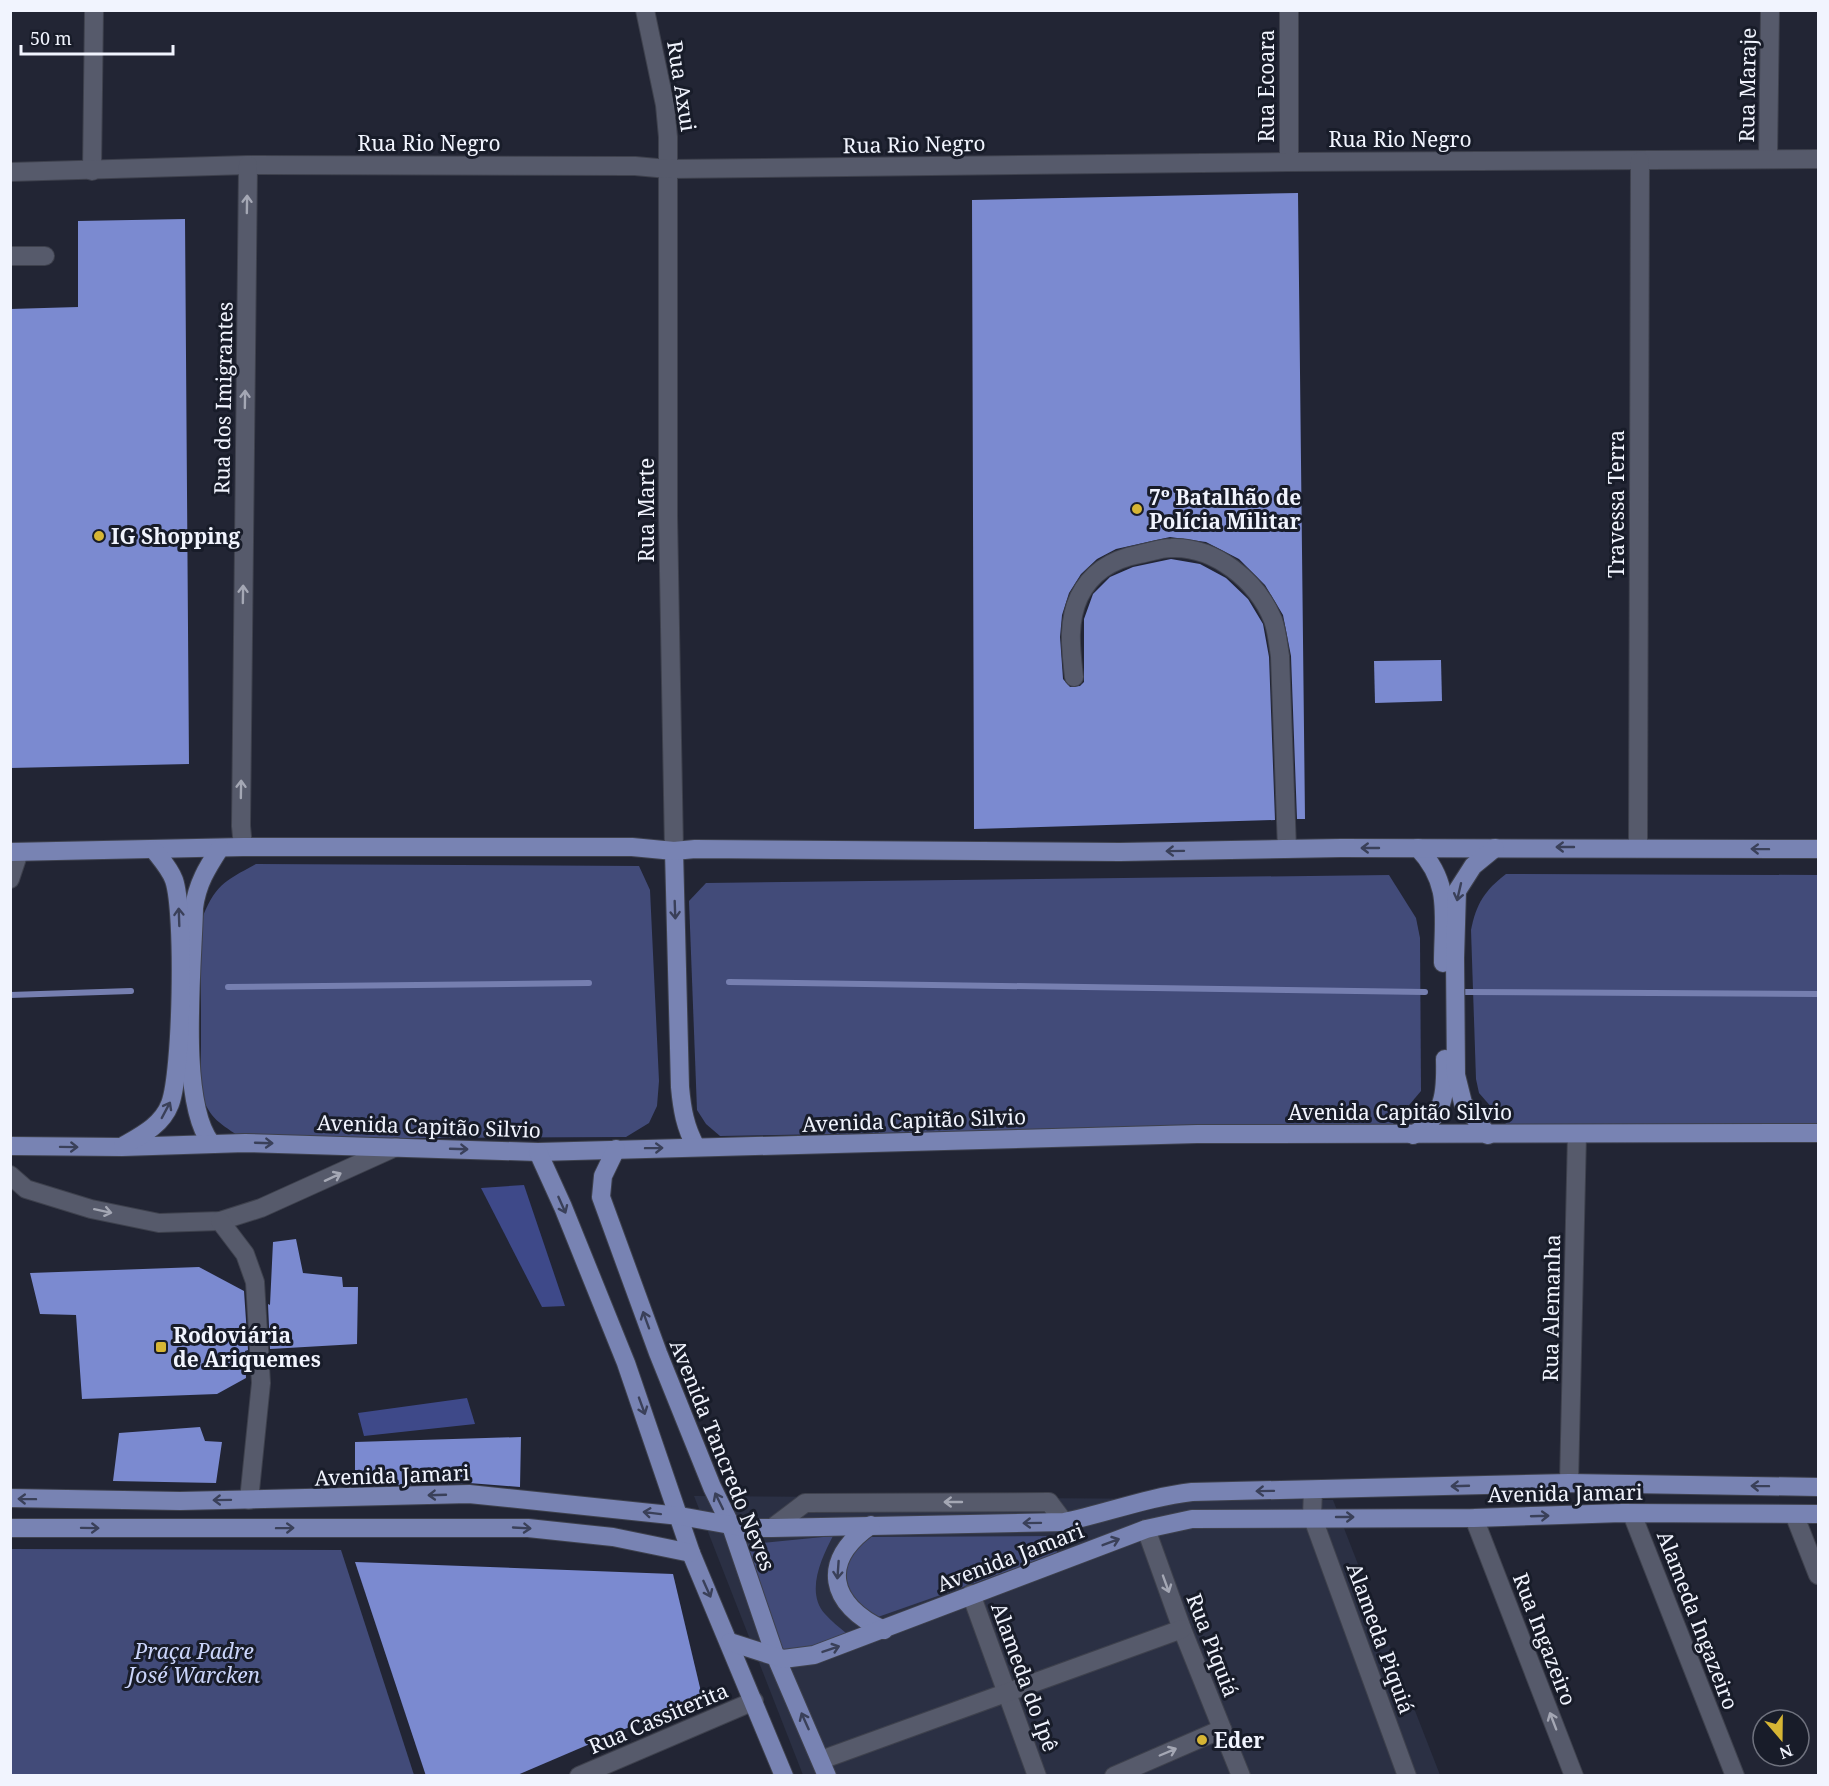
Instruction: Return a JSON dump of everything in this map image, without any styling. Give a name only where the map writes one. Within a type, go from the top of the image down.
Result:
[{"type":"main road","points":[[15,852],[243,847],[632,847],[674,851],[707,849],[1119,852],[1638,847],[1818,849]]},
{"type":"main road","points":[[211,1143],[200,1124],[192,1089],[194,908],[196,891],[204,872],[220,848]]},
{"type":"main road","points":[[1413,1135],[1427,1125],[1442,1106],[1445,1089],[1441,881],[1430,860],[1418,848]]},
{"type":"main road","points":[[1488,1136],[1463,1103],[1456,1075],[1455,958],[1457,891],[1473,866],[1495,848]]},
{"type":"main road","points":[[122,1147],[163,1118],[170,1103],[174,1084],[180,984],[180,911],[173,879],[154,850]]},
{"type":"main road","points":[[674,851],[680,1087],[685,1121],[696,1147]]},
{"type":"main road","name":"Avenida Capitão Silvio","points":[[10,1146],[122,1147],[211,1143],[538,1152],[1197,1134],[1488,1136],[1818,1133]]},
{"type":"main road","name":"Avenida Tancredo Neves","points":[[616,1149],[603,1176],[601,1197],[658,1353],[712,1487],[731,1526],[775,1655],[824,1768]]},
{"type":"main road","points":[[538,1152],[563,1207],[626,1364],[691,1552],[784,1776]]},
{"type":"main road","points":[[626,1364],[658,1353]]},
{"type":"main road","name":"Avenida Jamari","points":[[10,1498],[249,1500],[476,1495],[680,1516],[731,1526],[772,1528],[1064,1522],[1168,1494],[1569,1483],[1818,1486]]},
{"type":"main road","points":[[1623,1484],[1627,1514]]},
{"type":"main road","points":[[476,1495],[476,1526]]},
{"type":"main road","name":"Avenida Jamari","points":[[730,1642],[783,1659],[800,1659],[885,1630],[970,1594],[1146,1529],[1192,1519],[1312,1516],[1474,1518],[1627,1514],[1818,1514]]},
{"type":"main road","points":[[10,1528],[177,1530],[476,1526],[528,1528],[613,1537],[691,1552]]},
{"type":"main road","points":[[871,1526],[852,1538],[837,1563],[838,1579],[840,1593],[851,1609],[866,1622],[885,1630]]},
{"type":"street","points":[[92,171],[94,10]]},
{"type":"street","name":"Rua Axui","points":[[645,10],[666,105],[668,169]]},
{"type":"street","name":"Rua Ecoara","points":[[1289,10],[1289,162]]},
{"type":"street","name":"Rua Maraje","points":[[1768,159],[1770,10]]},
{"type":"street","name":"Rua Rio Negro","points":[[10,172],[248,165],[635,166],[668,169],[1818,159]]},
{"type":"street","name":"Travessa Terra","points":[[1638,847],[1640,161]]},
{"type":"street","name":"Rua dos Imigrantes","points":[[243,847],[241,826],[248,165]]},
{"type":"street","name":"Rua Marte","points":[[668,169],[668,515],[674,851]]},
{"type":"street","points":[[10,256],[45,256]]},
{"type":"street","points":[[1074,677],[1069,635],[1079,597],[1096,571],[1130,556],[1172,548],[1210,555],[1237,572],[1257,592],[1275,625],[1280,656],[1287,849]]},
{"type":"street","points":[[10,879],[15,852]]},
{"type":"street","name":"Rua Alemanha","points":[[1569,1483],[1577,1134]]},
{"type":"street","points":[[10,1175],[26,1189],[91,1209],[159,1223],[220,1221],[261,1208],[396,1148]]},
{"type":"street","points":[[220,1221],[245,1254],[255,1282],[261,1383],[249,1500]]},
{"type":"street","points":[[1312,1516],[1313,1490]]},
{"type":"street","name":"Avenida Jamari","points":[[772,1528],[805,1503],[1049,1502],[1064,1522]]},
{"type":"street","name":"Alameda Ingazeiro","points":[[1627,1514],[1735,1776]]},
{"type":"street","points":[[1794,1514],[1818,1575]]},
{"type":"street","name":"Alameda Piquiá","points":[[1312,1516],[1407,1776]]},
{"type":"street","name":"Rua Ingazeiro","points":[[1474,1518],[1574,1776]]},
{"type":"street","name":"Rua Piquiá","points":[[1146,1529],[1182,1629],[1241,1776]]},
{"type":"street","name":"Alameda do Ipê","points":[[970,1594],[1037,1776]]},
{"type":"street","points":[[824,1768],[1006,1692],[1182,1629]]},
{"type":"street","name":"Rua Cassiterita","points":[[579,1776],[754,1701]]},
{"type":"street","points":[[1114,1776],[1222,1729]]},
{"type":"shaded area","points":[[524,1185],[565,1306],[542,1307],[481,1188]]},
{"type":"shaded area","points":[[467,1398],[475,1424],[364,1436],[358,1413]]},
{"type":"shaded area","points":[[694,1496],[1333,1500],[1440,1775],[803,1775]]},
{"type":"green space","points":[[256,864],[639,866],[650,890],[659,1081],[657,1106],[649,1123],[626,1137],[243,1139],[212,1115],[201,1093],[201,921],[211,899],[221,886],[235,875]]},
{"type":"green space","points":[[1506,874],[1818,875],[1818,1125],[1507,1125],[1479,1093],[1476,1079],[1471,930],[1482,898]]},
{"type":"green space","points":[[1389,875],[1416,918],[1420,938],[1421,1091],[1393,1124],[720,1136],[706,1124],[697,1110],[689,901],[706,883]]},
{"type":"green space","points":[[833,1536],[820,1564],[816,1595],[825,1614],[846,1633],[781,1661],[733,1546]]},
{"type":"green space","points":[[1055,1536],[1057,1554],[875,1618],[856,1605],[842,1582],[852,1556],[871,1537]]},
{"type":"green space","name":"Praça Padre José Warcken","points":[[11,1549],[341,1550],[414,1775],[11,1775]]},
{"type":"building","name":"7º Batalhão de Polícia Militar","points":[[1298,193],[1305,819],[1297,819],[1291,656],[1283,615],[1265,585],[1239,559],[1206,542],[1170,537],[1116,549],[1097,559],[1081,574],[1069,593],[1062,615],[1060,637],[1063,679],[1070,687],[1080,686],[1084,682],[1084,619],[1093,594],[1110,577],[1133,567],[1171,559],[1200,564],[1226,578],[1248,599],[1263,624],[1269,657],[1275,820],[974,829],[972,200]]},
{"type":"building","name":"IG Shopping","points":[[185,219],[189,764],[10,768],[10,309],[78,307],[78,221]]},
{"type":"building","points":[[1441,660],[1442,701],[1375,703],[1374,661]]},
{"type":"building","points":[[296,1239],[303,1273],[342,1277],[343,1287],[358,1287],[357,1344],[270,1349],[268,1304],[270,1305],[273,1242]]},
{"type":"building","name":"Rodoviária de Ariquemes","points":[[199,1267],[244,1291],[248,1350],[245,1351],[246,1378],[217,1394],[82,1399],[76,1315],[40,1314],[30,1273]]},
{"type":"building","points":[[200,1427],[205,1441],[222,1442],[216,1483],[113,1481],[119,1433]]},
{"type":"building","points":[[521,1437],[520,1487],[469,1483],[355,1486],[355,1442]]},
{"type":"building","points":[[355,1562],[673,1574],[702,1696],[515,1776],[426,1776]]},
{"type":"waterway","points":[[729,982],[1425,992]]},
{"type":"waterway","points":[[228,987],[589,983]]},
{"type":"waterway","points":[[10,995],[131,991]]},
{"type":"waterway","points":[[1465,992],[1818,994]]},
{"type":"place","name":"7º Batalhão de Polícia Militar","points":[[1137,509]]},
{"type":"place","name":"IG Shopping","points":[[99,536]]},
{"type":"place","name":"Rodoviária de Ariquemes","points":[[161,1347]]},
{"type":"place","name":"Eder","points":[[1202,1740]]}]
